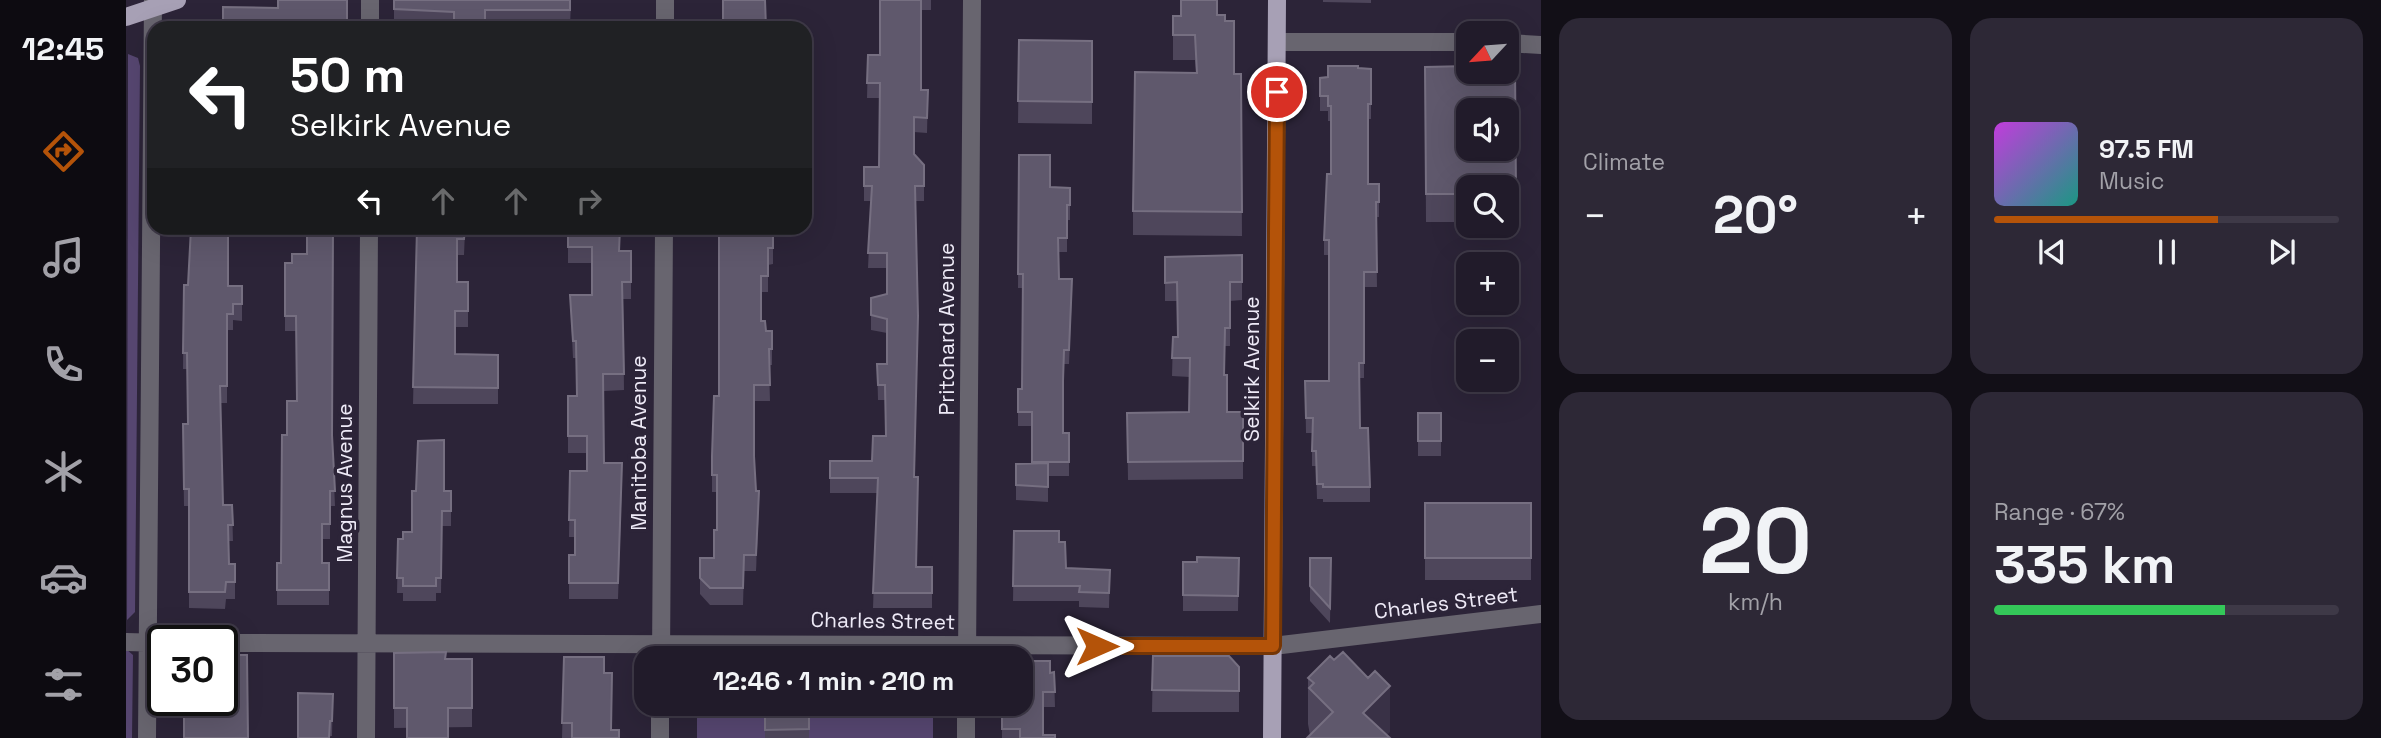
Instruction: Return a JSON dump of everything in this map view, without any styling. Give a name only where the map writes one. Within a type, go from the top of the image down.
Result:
[{"type":"main road","points":[[126,17],[153,4],[177,0]]},
{"type":"main road","name":"Selkirk Avenue","points":[[1272,738],[1277,0]]},
{"type":"street","points":[[370,0],[370,21]]},
{"type":"street","points":[[665,21],[666,0]]},
{"type":"street","name":"Pritchard Avenue","points":[[967,646],[972,0]]},
{"type":"street","points":[[1277,41],[1456,42]]},
{"type":"street","points":[[1519,44],[1541,45]]},
{"type":"street","points":[[154,235],[156,625]]},
{"type":"street","name":"Magnus Avenue","points":[[366,738],[369,235]]},
{"type":"street","name":"Manitoba Avenue","points":[[661,646],[664,235]]},
{"type":"street","name":"Charles Street","points":[[1033,650],[1273,646],[1541,614]]},
{"type":"street","points":[[126,642],[147,643]]},
{"type":"street","name":"Charles Street","points":[[238,643],[634,649]]},
{"type":"street","points":[[147,738],[149,716]]},
{"type":"street","points":[[660,716],[660,738]]},
{"type":"street","points":[[966,716],[966,738]]},
{"type":"shaded area","points":[[128,54],[138,58],[140,66],[135,612],[127,620]]},
{"type":"shaded area","points":[[126,649],[133,655],[132,738],[126,738]]},
{"type":"shaded area","points":[[697,716],[933,716],[933,738],[697,738]]},
{"type":"building","points":[[278,0],[347,0],[347,21],[223,21],[223,7],[278,8]]},
{"type":"building","points":[[394,0],[570,0],[570,10],[485,10],[485,21],[454,21],[454,12],[394,9]]},
{"type":"building","points":[[723,0],[765,0],[766,21],[723,21]]},
{"type":"building","points":[[880,0],[921,0],[921,90],[928,90],[927,118],[914,117],[914,154],[924,165],[924,186],[915,186],[918,316],[914,477],[918,477],[916,567],[932,567],[932,593],[873,593],[878,478],[830,478],[830,461],[872,461],[873,436],[886,436],[885,385],[878,385],[877,364],[887,364],[887,319],[871,315],[871,298],[887,294],[887,253],[868,253],[872,186],[864,186],[864,167],[879,167],[880,83],[867,83],[868,55],[880,55]]},
{"type":"building","points":[[1181,0],[1217,0],[1217,15],[1225,15],[1225,21],[1234,21],[1234,74],[1241,74],[1242,212],[1133,211],[1135,72],[1197,73],[1195,35],[1173,35],[1173,16],[1181,16]]},
{"type":"building","points":[[1019,40],[1092,41],[1092,102],[1018,101]]},
{"type":"building","points":[[1328,66],[1371,69],[1368,184],[1379,184],[1379,202],[1376,202],[1377,272],[1364,272],[1364,363],[1359,363],[1360,428],[1368,428],[1370,487],[1323,487],[1323,484],[1317,484],[1316,451],[1312,451],[1313,418],[1306,418],[1305,381],[1329,381],[1329,240],[1324,240],[1327,174],[1331,174],[1331,106],[1328,106],[1328,96],[1320,96],[1320,78],[1328,77]]},
{"type":"building","points":[[1456,66],[1456,84],[1515,84],[1515,98],[1456,98],[1456,161],[1516,161],[1516,175],[1456,175],[1456,194],[1426,194],[1425,67]]},
{"type":"building","points":[[1019,155],[1050,155],[1050,187],[1070,188],[1067,238],[1058,238],[1059,279],[1072,279],[1069,350],[1064,350],[1063,381],[1063,433],[1069,433],[1069,462],[1032,462],[1032,412],[1018,412],[1018,389],[1022,389],[1023,274],[1018,274]]},
{"type":"building","points":[[191,235],[228,235],[228,286],[242,286],[242,304],[233,304],[233,314],[227,314],[227,386],[220,386],[223,505],[232,505],[233,525],[228,525],[229,564],[235,564],[235,582],[226,582],[225,592],[189,592],[189,489],[184,489],[183,424],[188,424],[187,353],[183,353],[184,285],[188,285]]},
{"type":"building","points":[[307,235],[333,235],[332,435],[335,491],[330,491],[330,524],[322,524],[322,563],[329,563],[329,590],[277,590],[277,563],[281,563],[282,435],[287,435],[287,401],[297,401],[296,316],[285,316],[285,263],[292,263],[292,254],[307,254]]},
{"type":"building","points":[[417,235],[464,235],[464,239],[457,239],[457,282],[468,282],[468,311],[455,311],[455,354],[498,355],[498,388],[413,387]]},
{"type":"building","points":[[568,235],[620,235],[619,251],[631,251],[631,282],[622,282],[624,374],[603,374],[604,463],[622,463],[618,583],[569,583],[569,555],[575,555],[575,520],[569,520],[570,471],[587,471],[587,436],[568,436],[568,396],[577,396],[576,341],[573,341],[570,295],[592,295],[592,247],[568,247]]},
{"type":"building","points":[[719,235],[773,235],[773,248],[768,248],[768,276],[761,276],[761,321],[765,321],[766,331],[772,331],[772,349],[769,349],[770,385],[754,385],[754,456],[756,491],[759,491],[756,555],[744,555],[743,588],[710,588],[700,578],[700,558],[714,558],[714,530],[717,530],[717,475],[712,475],[712,456],[714,396],[719,396]]},
{"type":"building","points":[[1242,255],[1242,282],[1230,282],[1230,328],[1225,328],[1224,375],[1227,375],[1227,412],[1243,412],[1243,461],[1128,462],[1127,413],[1189,412],[1190,358],[1172,358],[1173,337],[1178,337],[1177,282],[1165,283],[1165,257]]},
{"type":"building","points":[[1418,413],[1441,413],[1441,441],[1418,441]]},
{"type":"building","points":[[444,440],[444,491],[451,491],[451,511],[442,511],[441,578],[436,578],[436,586],[403,586],[403,578],[397,578],[398,539],[403,539],[403,532],[412,532],[412,491],[416,491],[418,441]]},
{"type":"building","points":[[1048,463],[1048,487],[1016,485],[1016,464]]},
{"type":"building","points":[[1425,503],[1531,503],[1531,558],[1425,558]]},
{"type":"building","points":[[1014,531],[1059,531],[1059,542],[1065,542],[1066,568],[1110,570],[1109,593],[1079,592],[1080,586],[1013,586]]},
{"type":"building","points":[[1197,557],[1239,558],[1238,596],[1183,595],[1183,562],[1197,562]]},
{"type":"building","points":[[1310,558],[1331,558],[1330,608],[1310,586]]},
{"type":"building","points":[[446,652],[445,659],[472,659],[472,708],[448,708],[448,738],[407,738],[407,708],[394,708],[394,653]]},
{"type":"building","points":[[1343,652],[1368,678],[1375,671],[1390,686],[1363,713],[1390,738],[1307,738],[1333,712],[1309,688],[1314,683],[1308,678],[1330,656],[1334,660]]},
{"type":"building","points":[[238,655],[247,655],[248,738],[184,738],[184,716],[238,716]]},
{"type":"building","points":[[1153,656],[1229,656],[1239,667],[1239,691],[1152,690]]},
{"type":"building","points":[[564,657],[604,657],[604,673],[612,673],[611,730],[619,730],[619,738],[572,738],[572,723],[562,723]]},
{"type":"building","points":[[1033,661],[1050,661],[1050,673],[1054,672],[1055,692],[1043,692],[1043,735],[1055,735],[1055,738],[1020,738],[1020,729],[1002,729],[1002,716],[1033,716]]},
{"type":"building","points":[[298,693],[333,694],[329,738],[298,738]]},
{"type":"building","points":[[765,716],[809,716],[809,729],[765,730]]},
{"type":"route","points":[[1097,646],[1273,646],[1277,92]]}]
